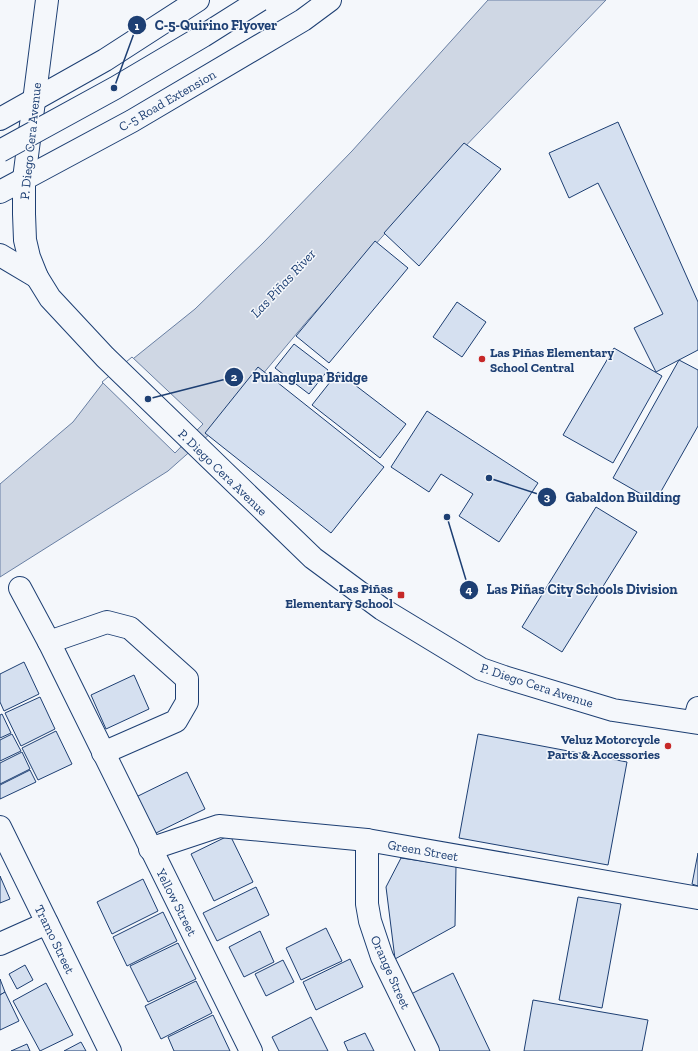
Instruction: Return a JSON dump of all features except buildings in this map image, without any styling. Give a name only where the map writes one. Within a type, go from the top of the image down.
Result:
[{"type":"main road","name":"P. Diego Cera Avenue","points":[[47,0],[24,179],[25,240],[37,277],[50,298],[105,356],[200,450],[313,558],[382,609],[481,669],[504,677],[613,710],[697,718]]},
{"type":"main road","points":[[0,119],[105,60],[198,0]]},
{"type":"main road","points":[[0,151],[115,88],[204,36],[260,0]]},
{"type":"main road","name":"C-5 Road Extension","points":[[0,192],[132,121],[303,20],[330,0]]},
{"type":"main road","points":[[0,255],[37,277]]},
{"type":"main road","name":"Yellow Street","points":[[20,588],[49,642],[251,1051]]},
{"type":"main road","points":[[49,642],[107,622],[130,628],[188,679],[187,702],[176,721],[103,753]]},
{"type":"main road","name":"Green Street","points":[[150,849],[219,826],[367,840],[698,898]]},
{"type":"main road","name":"Tramo Street","points":[[0,827],[110,1051]]},
{"type":"main road","name":"Orange Street","points":[[367,840],[367,904],[370,922],[382,957],[428,1051]]},
{"type":"main road","points":[[0,944],[47,923]]},
{"type":"water","name":"Las Piñas River","points":[[488,0],[606,0],[431,182],[308,320],[221,424],[168,471],[0,577],[0,484],[73,422],[103,383],[195,309],[263,243],[352,151]]},
{"type":"pier","points":[[132,357],[203,424],[175,453],[102,382]]},
{"type":"place","name":"C-5-Quirino Flyover","points":[[114,88]]},
{"type":"place","name":"Las Piñas Elementary School Central","points":[[482,359]]},
{"type":"place","name":"Pulanglupa Bridge","points":[[148,399]]},
{"type":"place","name":"Gabaldon Building","points":[[489,478]]},
{"type":"place","name":"Las Piñas City Schools Division","points":[[447,517]]},
{"type":"place","name":"Las Piñas Elementary School","points":[[401,595]]},
{"type":"place","name":"Veluz Motorcycle Parts & Accessories","points":[[668,746]]}]
